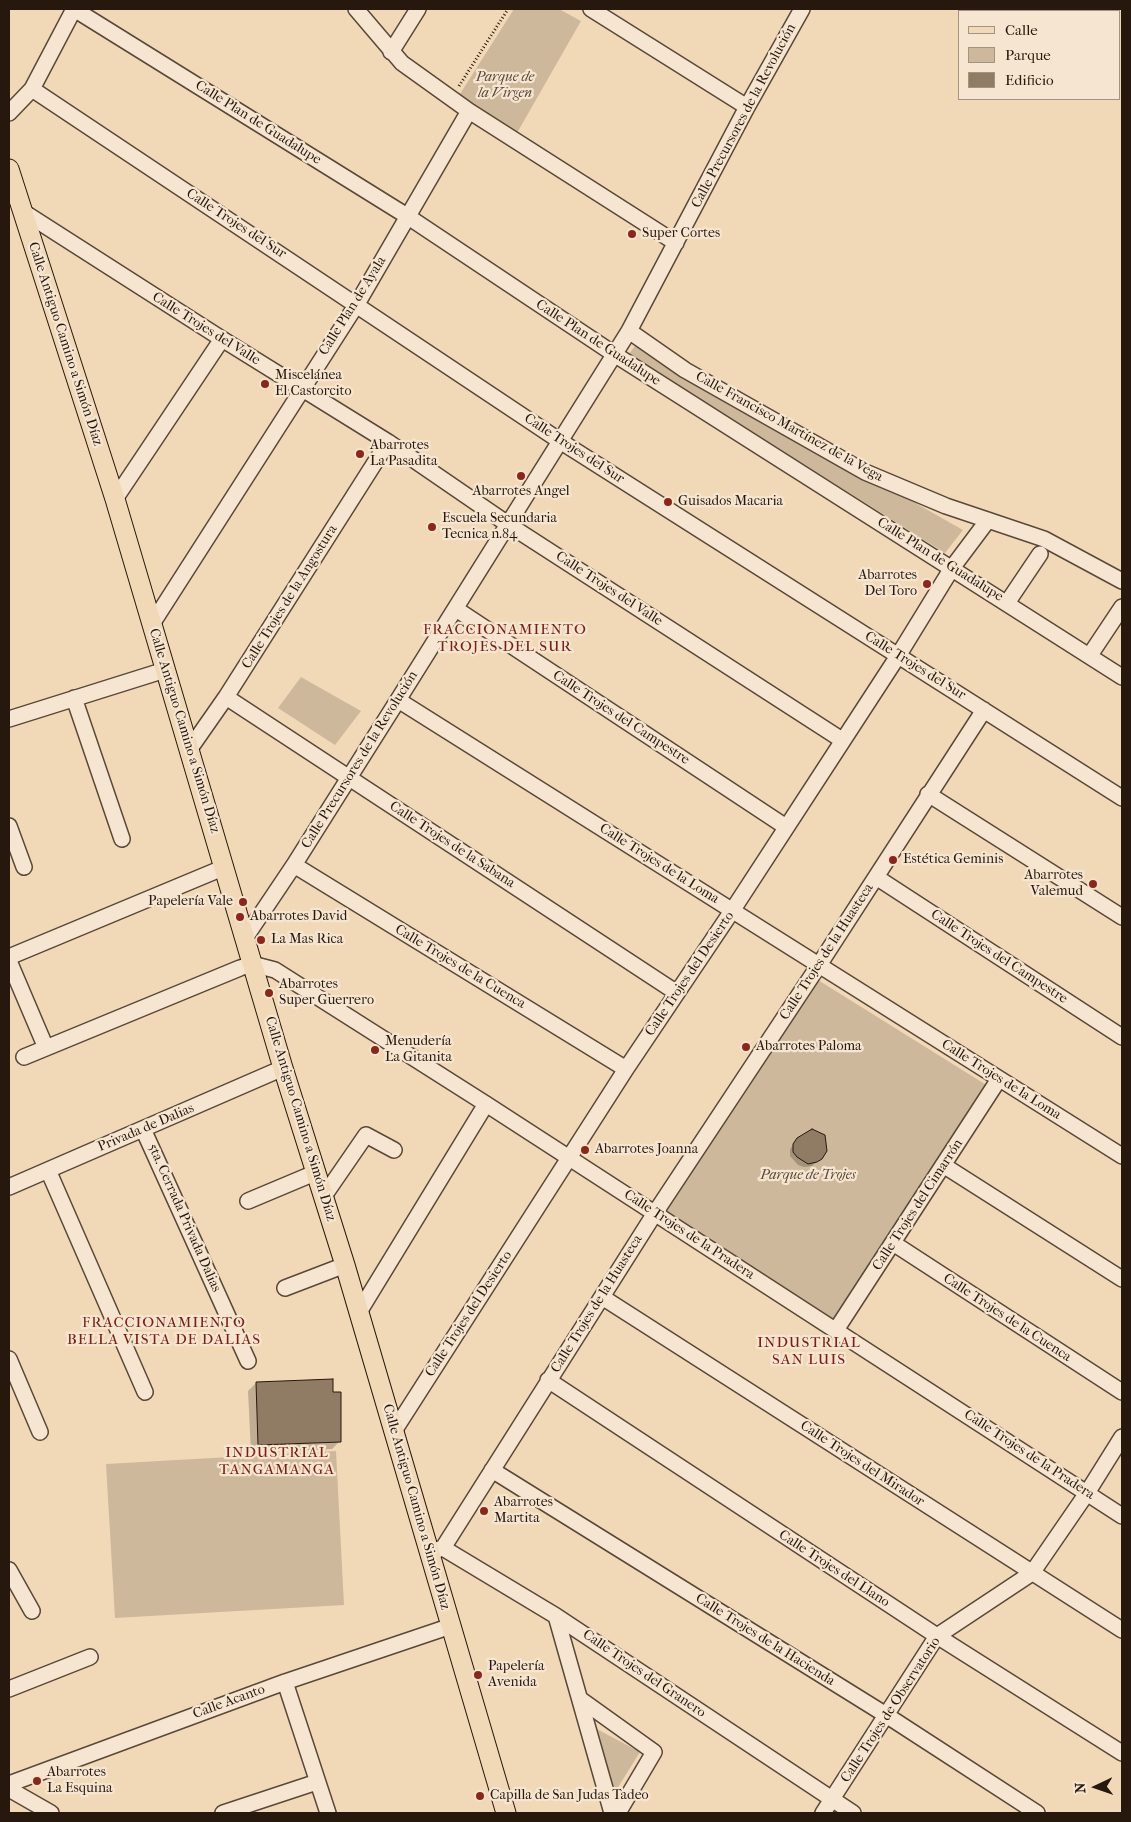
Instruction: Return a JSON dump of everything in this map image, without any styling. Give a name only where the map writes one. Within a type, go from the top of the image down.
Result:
[{"type":"main road","name":"Calle Antiguo Camino a Simón Díaz","points":[[9,169],[115,499],[283,1068],[345,1264],[394,1431],[436,1550],[451,1626],[506,1813]]},
{"type":"street","points":[[9,113],[32,89],[74,9]]},
{"type":"street","name":"Calle Plan de Guadalupe","points":[[74,9],[407,216],[614,354],[1122,677]]},
{"type":"street","points":[[356,9],[402,63],[469,111],[676,243]]},
{"type":"street","points":[[391,52],[418,9]]},
{"type":"street","points":[[591,9],[747,107]]},
{"type":"street","name":"Calle Precursores de la Revolución","points":[[245,938],[294,865],[456,609],[628,331],[747,107],[802,9]]},
{"type":"street","name":"Calle Trojes del Sur","points":[[32,89],[560,441],[1122,798]]},
{"type":"street","name":"Calle Plan de Ayala","points":[[152,624],[301,388],[357,304],[469,111]]},
{"type":"street","name":"Calle Trojes del Valle","points":[[22,211],[222,340],[388,442],[509,525],[842,740]]},
{"type":"street","name":"Calle Francisco Martínez de la Vega","points":[[628,331],[685,370],[865,472],[946,506],[1044,539],[1122,581]]},
{"type":"street","points":[[115,499],[222,340]]},
{"type":"street","name":"Calle Trojes de la Angostura","points":[[189,750],[226,697],[388,442]]},
{"type":"street","name":"Calle Trojes del Desierto","points":[[394,1431],[626,1069],[898,656],[952,568],[988,520]]},
{"type":"street","points":[[1007,603],[1040,554]]},
{"type":"street","points":[[1090,655],[1122,607]]},
{"type":"street","name":"Calle Trojes del Campestre","points":[[456,609],[786,827]]},
{"type":"street","points":[[9,719],[165,670]]},
{"type":"street","name":"Calle Trojes de la Sabana","points":[[226,697],[677,993]]},
{"type":"street","points":[[74,698],[122,838]]},
{"type":"street","name":"Calle Trojes de la Loma","points":[[398,700],[1122,1156]]},
{"type":"street","name":"Calle Trojes de la Huasteca","points":[[436,1550],[492,1470],[655,1213],[984,710]]},
{"type":"street","points":[[928,794],[1122,917]]},
{"type":"street","points":[[9,826],[24,867]]},
{"type":"street","name":"Calle Trojes de la Cuenca","points":[[294,865],[626,1069]]},
{"type":"street","points":[[9,957],[225,867]]},
{"type":"street","name":"Calle Trojes del Campestre","points":[[876,877],[1122,1037]]},
{"type":"street","points":[[9,961],[46,1048]]},
{"type":"street","points":[[24,1057],[252,964]]},
{"type":"street","name":"Calle Trojes de la Pradera","points":[[252,964],[275,970],[570,1158],[1122,1516]]},
{"type":"street","name":"Privada de Dalias","points":[[9,1187],[283,1068]]},
{"type":"street","name":"Calle Trojes del Cimarrón","points":[[836,1330],[999,1079]]},
{"type":"street","points":[[359,1312],[486,1104]]},
{"type":"street","name":"5ta. Cerrada Privada Dalias","points":[[144,1129],[248,1361]]},
{"type":"street","points":[[324,1196],[366,1135],[394,1150]]},
{"type":"street","points":[[943,1165],[1122,1279]]},
{"type":"street","points":[[48,1170],[145,1392]]},
{"type":"street","points":[[248,1201],[316,1172]]},
{"type":"street","name":"Calle Trojes de la Cuenca","points":[[893,1243],[1122,1392]]},
{"type":"street","points":[[285,1288],[345,1264]]},
{"type":"street","name":"Calle Trojes del Mirador","points":[[602,1297],[1122,1630]]},
{"type":"street","points":[[9,1359],[40,1432]]},
{"type":"street","name":"Calle Trojes del Llano","points":[[548,1380],[937,1636],[1122,1753]]},
{"type":"street","name":"Calle Trojes de Observatorio","points":[[823,1813],[937,1636],[1032,1573],[1087,1493],[1122,1437]]},
{"type":"street","name":"Calle Trojes de la Hacienda","points":[[492,1470],[886,1715],[1037,1813]]},
{"type":"street","name":"Calle Trojes del Granero","points":[[436,1550],[556,1616],[854,1813]]},
{"type":"street","points":[[9,1570],[32,1610]]},
{"type":"street","points":[[556,1616],[612,1813]]},
{"type":"street","name":"Calle Acanto","points":[[9,1784],[284,1682],[451,1626]]},
{"type":"street","points":[[9,1689],[90,1657]]},
{"type":"street","points":[[284,1682],[328,1813]]},
{"type":"street","points":[[580,1699],[654,1752],[618,1813]]},
{"type":"street","points":[[224,1813],[317,1782]]},
{"type":"street","points":[[9,1789],[51,1813]]},
{"type":"path","points":[[452,98],[508,9]]},
{"type":"green space","name":"Parque de la Virgen","points":[[514,9],[559,9],[581,21],[517,133],[458,97]]},
{"type":"green space","points":[[635,346],[963,530],[945,553],[629,354]]},
{"type":"green space","points":[[301,677],[361,711],[335,745],[278,708]]},
{"type":"green space","name":"Parque de Trojes","points":[[818,980],[988,1086],[833,1321],[665,1212]]},
{"type":"green space","points":[[336,1451],[344,1605],[115,1618],[106,1464]]},
{"type":"green space","points":[[593,1727],[640,1752],[615,1792]]},
{"type":"building","points":[[812,1129],[825,1135],[827,1151],[822,1159],[808,1164],[793,1152],[793,1144],[797,1138]]},
{"type":"building","points":[[333,1379],[333,1392],[341,1392],[341,1442],[258,1445],[256,1382]]},
{"type":"place","name":"Super Cortes","points":[[632,234]]},
{"type":"place","name":"Miscelánea El Castorcito","points":[[265,384]]},
{"type":"place","name":"Abarrotes La Pasadita","points":[[360,454]]},
{"type":"place","name":"Abarrotes Angel","points":[[521,476]]},
{"type":"place","name":"Guisados Macaria","points":[[668,502]]},
{"type":"place","name":"Escuela Secundaria Tecnica n.84","points":[[432,527]]},
{"type":"place","name":"Abarrotes Del Toro","points":[[927,584]]},
{"type":"place","name":"Estética Geminis","points":[[893,860]]},
{"type":"place","name":"Abarrotes Valemud","points":[[1093,884]]},
{"type":"place","name":"Papelería Vale","points":[[243,902]]},
{"type":"place","name":"Abarrotes David","points":[[240,917]]},
{"type":"place","name":"La Mas Rica","points":[[261,940]]},
{"type":"place","name":"Abarrotes Super Guerrero","points":[[269,993]]},
{"type":"place","name":"Abarrotes Paloma","points":[[746,1047]]},
{"type":"place","name":"Menudería La Gitanita","points":[[375,1050]]},
{"type":"place","name":"Abarrotes Joanna","points":[[585,1150]]},
{"type":"place","name":"Abarrotes Martita","points":[[484,1511]]},
{"type":"place","name":"Papelería Avenida","points":[[478,1675]]},
{"type":"place","name":"Abarrotes La Esquina","points":[[37,1781]]},
{"type":"place","name":"Capilla de San Judas Tadeo","points":[[480,1796]]},
{"type":"district","name":"FRACCIONAMIENTO TROJES DEL SUR","points":[[505,638]]},
{"type":"district","name":"FRACCIONAMIENTO BELLA VISTA DE DALIAS","points":[[164,1332]]},
{"type":"district","name":"INDUSTRIAL SAN LUIS","points":[[809,1352]]},
{"type":"district","name":"INDUSTRIAL TANGAMANGA","points":[[277,1462]]}]
